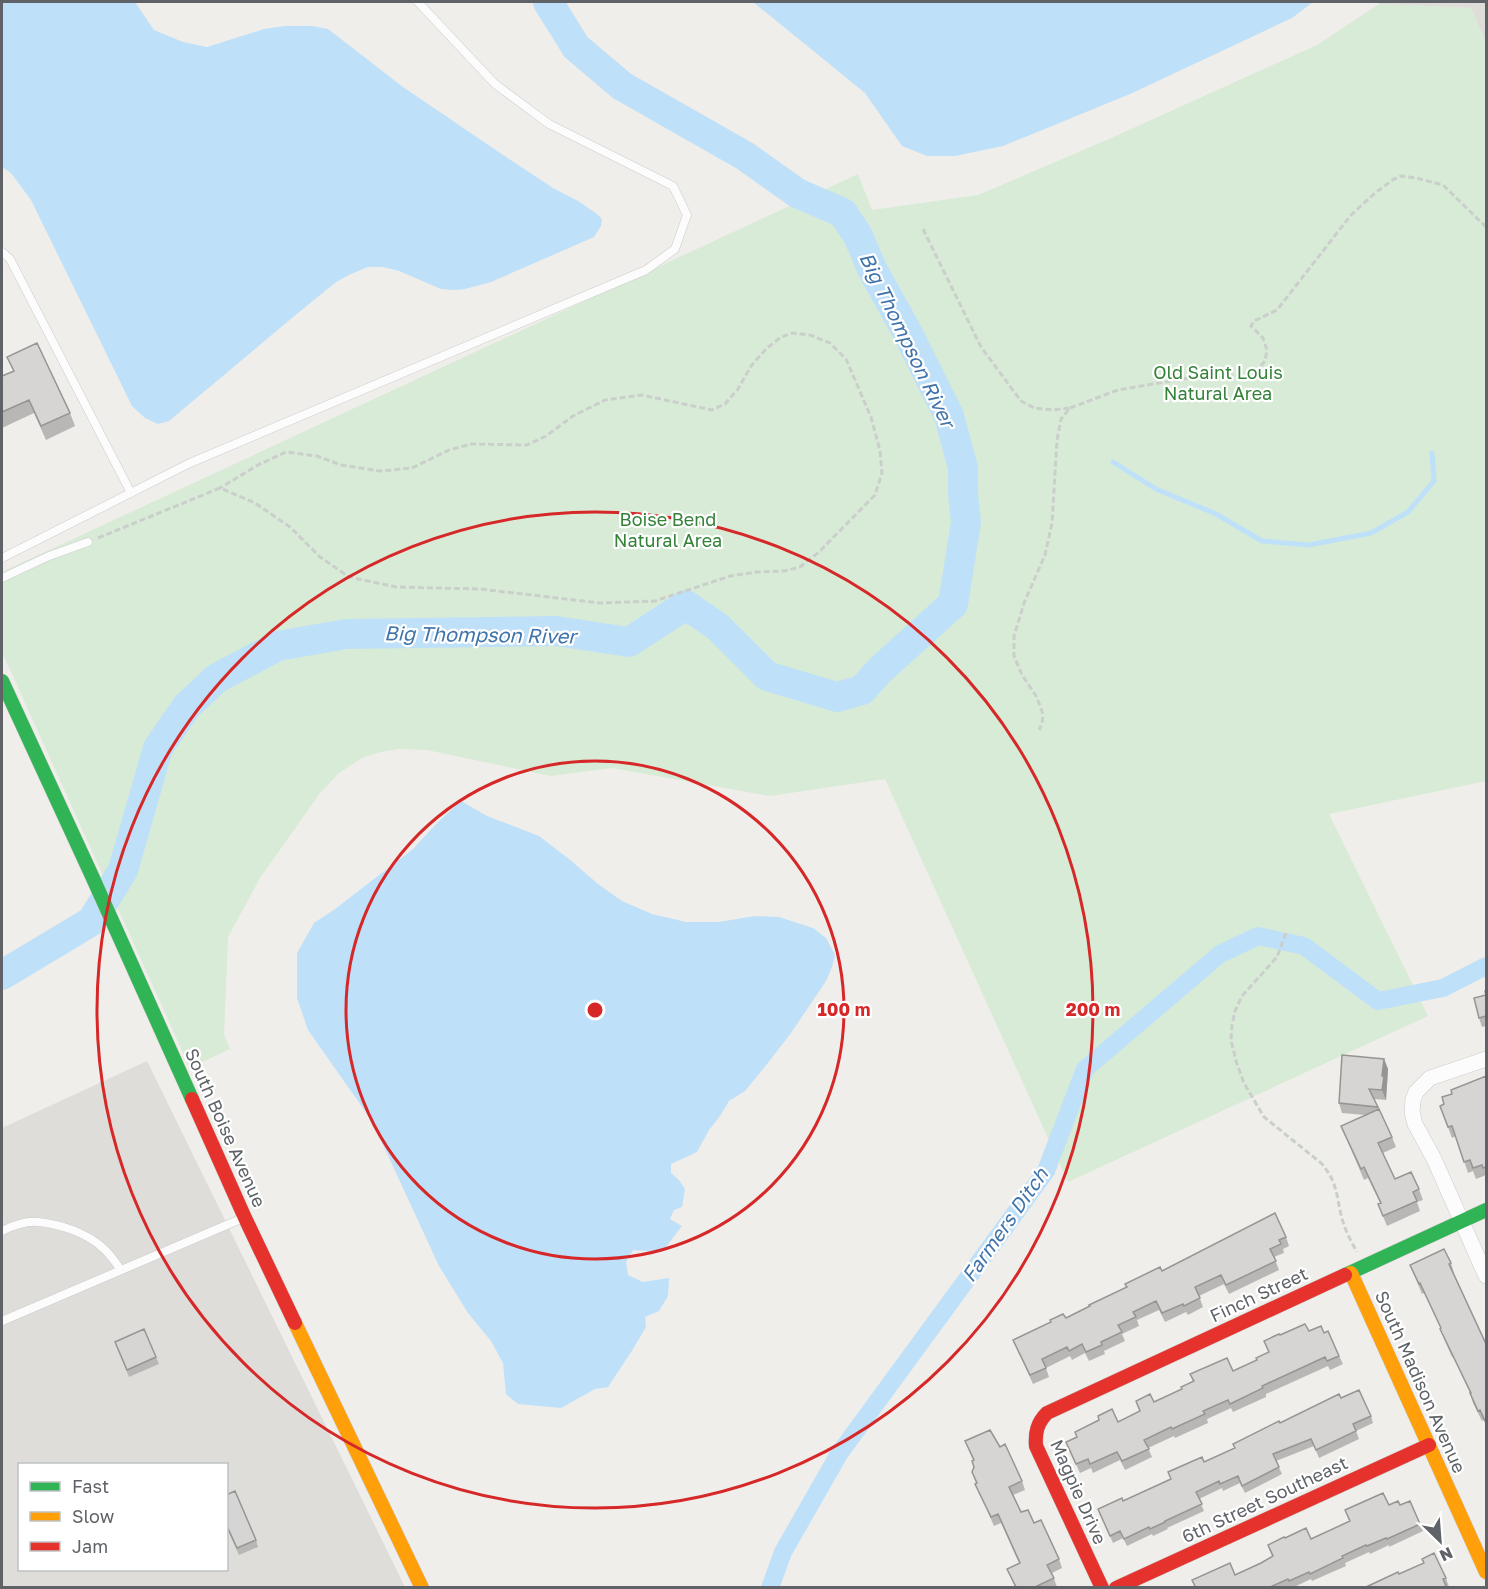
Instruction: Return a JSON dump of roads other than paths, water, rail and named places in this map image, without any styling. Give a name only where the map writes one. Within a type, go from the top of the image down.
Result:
[{"type":"street","name":"South Boise Avenue","points":[[2,681],[245,1218],[422,1587]]},
{"type":"street","points":[[1486,1059],[1430,1078],[1416,1092],[1412,1112],[1415,1124],[1434,1159],[1486,1276]]},
{"type":"street","name":"Finch Street","points":[[1047,1413],[1486,1210]]},
{"type":"street","name":"South Madison Avenue","points":[[1357,1270],[1428,1445],[1486,1572]]},
{"type":"street","name":"Magpie Drive","points":[[1047,1413],[1037,1425],[1036,1446],[1102,1587]]},
{"type":"street","name":"6th Street Southeast","points":[[1116,1587],[1428,1445]]},
{"type":"lane","points":[[2,556],[190,463],[646,270],[675,249],[687,215],[673,186],[549,124],[495,84],[418,2]]},
{"type":"lane","points":[[2,252],[10,259],[131,493]]},
{"type":"lane","points":[[2,578],[49,556],[88,542]]},
{"type":"lane","points":[[2,1322],[245,1218]]},
{"type":"lane","points":[[2,1231],[12,1226],[36,1221],[61,1227],[85,1236],[104,1248],[121,1270]]},
{"type":"water","points":[[2,2],[135,2],[154,30],[183,42],[207,47],[264,29],[312,26],[328,29],[403,87],[553,188],[597,214],[602,219],[601,226],[594,237],[491,282],[465,289],[441,289],[399,271],[383,267],[368,267],[351,274],[336,282],[169,421],[158,424],[145,418],[132,406],[31,200],[11,173],[2,167]]},
{"type":"water","points":[[753,2],[1313,2],[1292,18],[1130,94],[1003,146],[955,156],[927,156],[902,146],[865,93]]},
{"type":"water","points":[[461,801],[487,816],[539,836],[622,901],[652,914],[686,922],[719,922],[755,916],[779,917],[813,928],[826,938],[835,955],[826,981],[767,1064],[745,1091],[729,1101],[697,1152],[671,1164],[671,1173],[685,1189],[682,1207],[674,1210],[670,1219],[682,1226],[662,1252],[633,1250],[626,1262],[628,1275],[643,1282],[669,1278],[668,1296],[659,1311],[645,1317],[646,1327],[608,1387],[595,1389],[561,1408],[518,1404],[506,1394],[503,1363],[491,1341],[468,1313],[439,1266],[372,1121],[308,1030],[297,998],[297,953],[314,923],[413,849]]},
{"type":"waterway","name":"Big Thompson River","points":[[2,975],[92,921],[123,870],[158,748],[187,706],[217,678],[278,646],[346,634],[556,631],[629,642],[686,605],[718,627],[767,676],[837,697],[862,690],[880,670],[953,604],[966,522],[963,468],[949,416],[905,328],[872,269],[858,236],[843,213],[797,193],[745,156],[622,86],[576,47],[548,2]]},
{"type":"waterway","points":[[1113,462],[1156,489],[1216,514],[1262,541],[1309,545],[1371,533],[1408,512],[1434,481],[1432,453]]},
{"type":"waterway","name":"Farmers Ditch","points":[[770,1588],[783,1552],[839,1454],[1046,1171],[1085,1069],[1220,954],[1258,936],[1304,946],[1378,1001],[1443,988],[1486,966]]},
{"type":"park label","name":"Old Saint Louis Natural Area","points":[[1218,383]]},
{"type":"park label","name":"Boise Bend Natural Area","points":[[668,530]]}]
